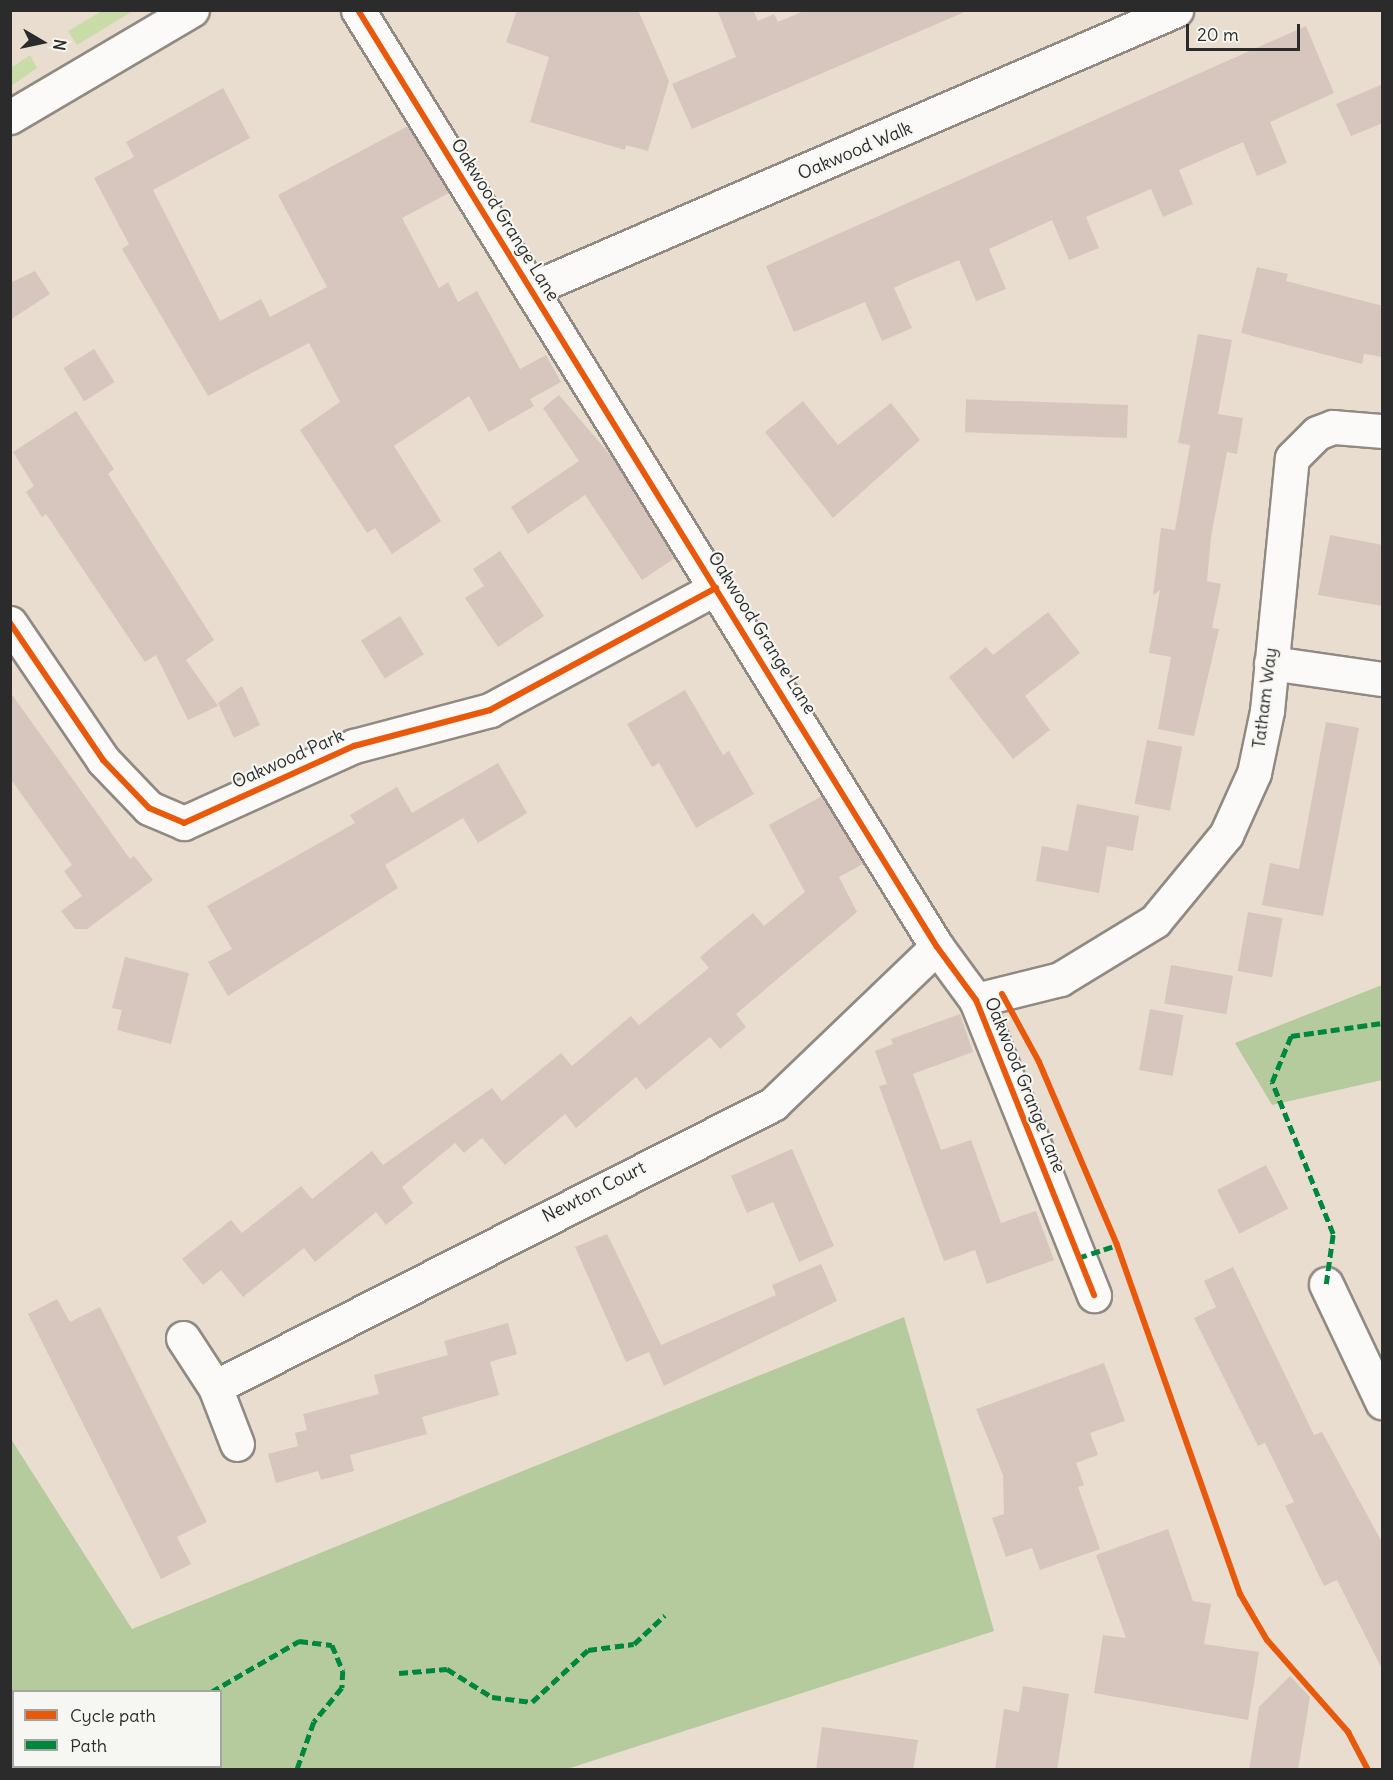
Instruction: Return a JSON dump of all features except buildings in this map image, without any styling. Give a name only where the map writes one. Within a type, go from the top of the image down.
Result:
[{"type":"street","points":[[10,117],[192,10]]},
{"type":"street","name":"Oakwood Grange Lane","points":[[358,10],[937,946],[976,1000],[1094,1295]]},
{"type":"street","name":"Oakwood Walk","points":[[531,289],[1176,10]]},
{"type":"street","name":"Tatham Way","points":[[976,1000],[1060,979],[1155,921],[1226,835],[1254,773],[1271,663],[1292,458],[1317,433],[1333,427],[1383,431]]},
{"type":"street","name":"Oakwood Park","points":[[10,623],[103,760],[149,808],[183,823],[354,746],[490,710],[716,588]]},
{"type":"street","points":[[1271,663],[1383,679]]},
{"type":"street","name":"Newton Court","points":[[215,1387],[773,1104],[937,946]]},
{"type":"street","points":[[1326,1284],[1383,1402]]},
{"type":"street","points":[[183,1338],[215,1387],[237,1444]]},
{"type":"green space","points":[[102,11],[133,11],[77,45],[68,31]]},
{"type":"green space","points":[[30,55],[37,68],[11,86],[11,68]]},
{"type":"green space","points":[[1382,985],[1382,1080],[1272,1105],[1235,1043]]},
{"type":"green space","points":[[904,1317],[994,1631],[567,1769],[11,1769],[11,1439],[132,1629]]},
{"type":"marked path","points":[[1326,1284],[1333,1234],[1272,1082],[1291,1036],[1382,1023]]},
{"type":"marked path","points":[[1078,1258],[1117,1245]]},
{"type":"marked path","points":[[399,1673],[447,1669],[492,1697],[532,1702],[588,1650],[634,1644],[665,1615]]},
{"type":"marked path","points":[[214,1690],[299,1641],[332,1645],[343,1671],[342,1688],[314,1722],[297,1770]]},
{"type":"cycle path","points":[[358,10],[937,947],[976,1000],[1094,1295]]},
{"type":"cycle path","points":[[10,623],[103,760],[149,808],[184,823],[354,746],[490,710],[716,588]]},
{"type":"cycle path","points":[[1002,994],[1039,1062],[1117,1245],[1240,1594],[1267,1640],[1348,1732],[1368,1770]]}]
